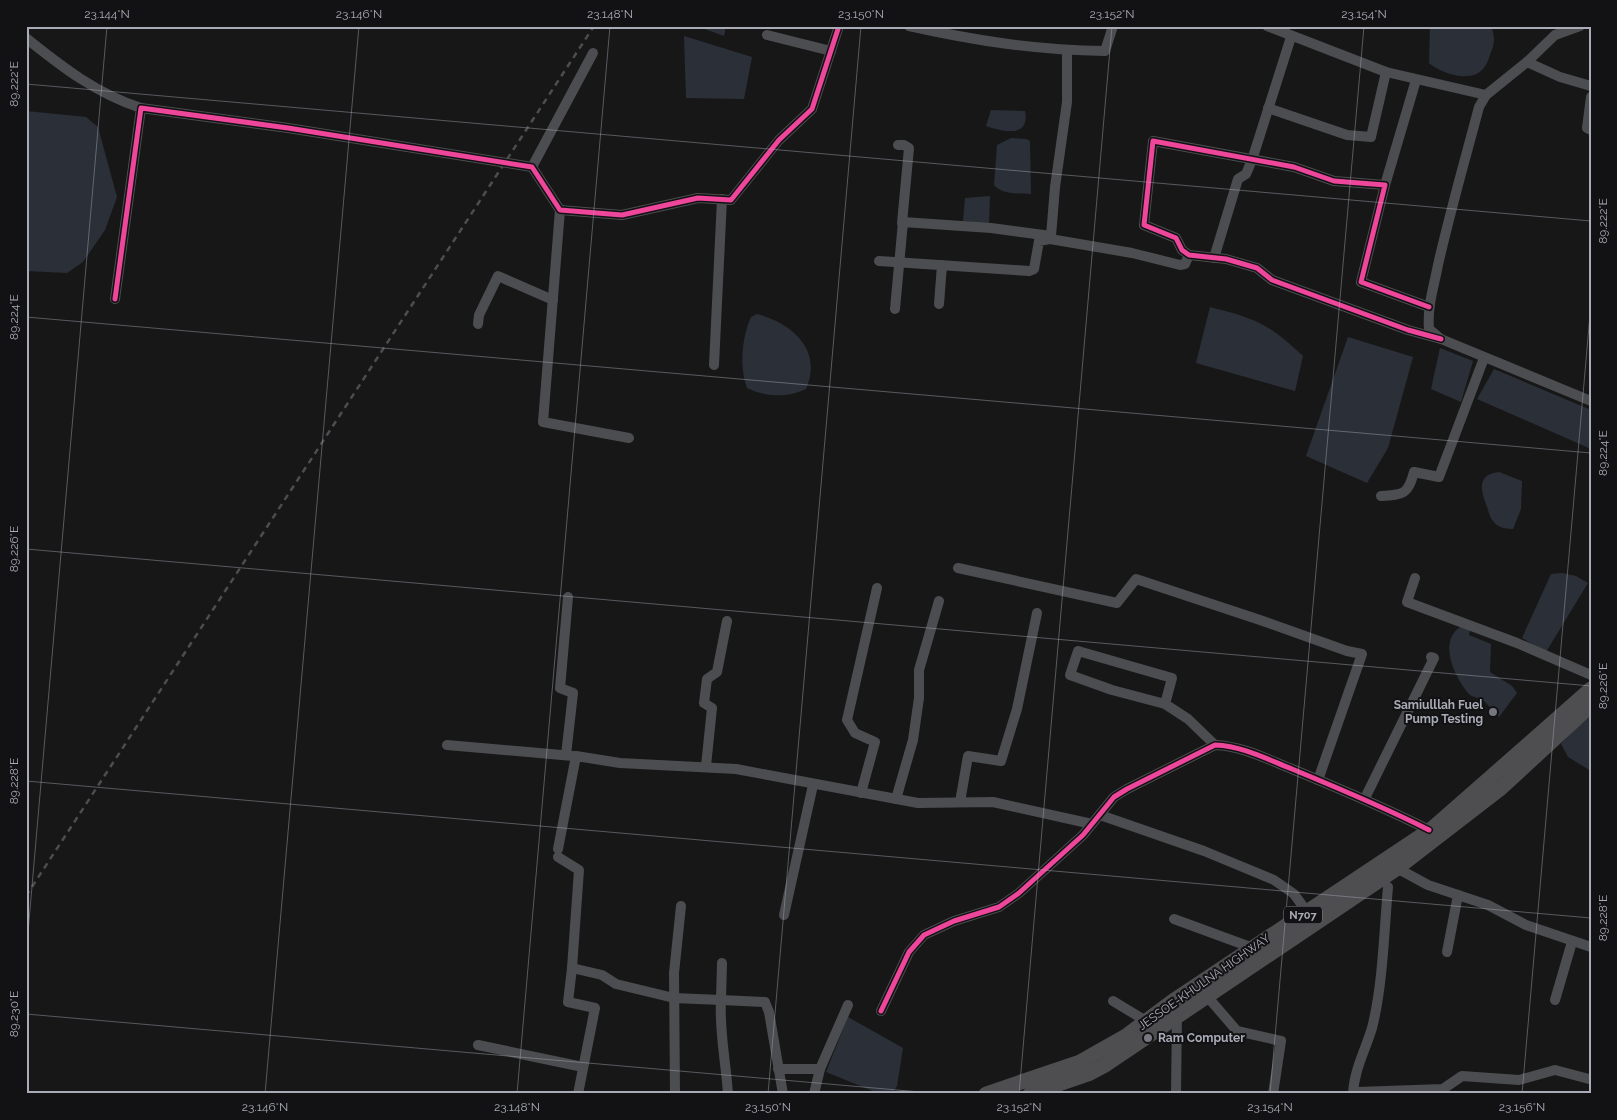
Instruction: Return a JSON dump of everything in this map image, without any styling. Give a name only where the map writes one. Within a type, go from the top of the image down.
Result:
[{"type":"highway","name":"JESSOE-KHULNA HIGHWAY","points":[[986,1094],[1050,1074],[1101,1052],[1307,912],[1390,864],[1591,689]]},
{"type":"highway","name":"JESSOE-KHULNA HIGHWAY","points":[[1030,1094],[1088,1074],[1148,1038],[1177,1014],[1501,788],[1591,706]]},
{"type":"street","points":[[560,210],[622,215],[698,198],[731,200],[778,140],[812,109],[839,26]]},
{"type":"street","points":[[909,26],[982,42],[1067,50],[1105,51],[1113,26]]},
{"type":"street","points":[[1267,26],[1386,72],[1486,95]]},
{"type":"street","points":[[1441,339],[1429,330],[1429,307],[1452,208],[1480,107],[1486,95],[1527,62],[1554,35],[1580,26]]},
{"type":"street","points":[[767,35],[831,51]]},
{"type":"street","points":[[1214,258],[1238,179],[1246,174],[1252,160],[1291,36]]},
{"type":"street","points":[[26,38],[96,90],[114,100],[141,108],[288,128],[532,167],[560,210],[543,422],[630,438]]},
{"type":"street","points":[[902,223],[905,221],[991,228],[1051,236],[1055,187],[1067,102],[1067,50]]},
{"type":"street","points":[[532,167],[593,53]]},
{"type":"street","points":[[1527,62],[1560,77],[1591,86]]},
{"type":"street","points":[[1268,108],[1347,135],[1371,137],[1386,72]]},
{"type":"street","points":[[1416,80],[1385,186],[1361,282],[1429,307]]},
{"type":"street","points":[[1591,96],[1587,128],[1591,130]]},
{"type":"street","points":[[115,299],[141,108]]},
{"type":"street","points":[[1385,186],[1334,181],[1294,167],[1153,141],[1144,225],[1176,238],[1182,250],[1189,255],[1214,258],[1257,268],[1280,283],[1408,330],[1441,339],[1591,401]]},
{"type":"street","points":[[895,309],[908,148],[904,144],[898,145]]},
{"type":"street","points":[[714,365],[722,199]]},
{"type":"street","points":[[879,261],[1029,271],[1034,269],[1039,241],[1042,239],[1126,252],[1180,265],[1185,264],[1189,255]]},
{"type":"street","points":[[939,304],[942,265]]},
{"type":"street","points":[[478,324],[479,315],[498,276],[553,300]]},
{"type":"street","points":[[1382,496],[1399,495],[1410,487],[1414,472],[1439,477],[1484,358]]},
{"type":"street","points":[[958,568],[1117,603],[1136,580],[1348,651],[1362,654],[1318,780]]},
{"type":"street","points":[[1415,578],[1407,602],[1518,642],[1591,674]]},
{"type":"street","points":[[861,793],[875,742],[855,733],[846,720],[877,588]]},
{"type":"street","points":[[568,597],[560,688],[573,693],[571,755],[558,853],[579,870],[568,1002],[595,1008],[578,1094]]},
{"type":"street","points":[[896,799],[914,740],[919,698],[919,670],[939,601]]},
{"type":"street","points":[[960,802],[968,756],[1001,761],[1017,709],[1037,613]]},
{"type":"street","points":[[706,766],[712,708],[704,703],[707,679],[717,672],[727,621]]},
{"type":"street","points":[[1165,704],[1172,678],[1078,652],[1070,675],[1112,690],[1165,704],[1188,719],[1215,745]]},
{"type":"street","points":[[1365,798],[1434,658],[1431,657]]},
{"type":"street","points":[[447,745],[571,755],[620,763],[736,769],[813,785],[918,803],[993,802],[1092,824]]},
{"type":"street","points":[[881,1011],[909,952],[924,935],[954,921],[999,907],[1020,893],[1083,835],[1114,797],[1215,745],[1229,746],[1251,753],[1365,798],[1429,830]]},
{"type":"street","points":[[784,915],[813,785]]},
{"type":"street","points":[[1100,815],[1204,851],[1274,880],[1294,894],[1307,912]]},
{"type":"street","points":[[1390,864],[1428,885],[1488,905],[1526,926],[1591,947]]},
{"type":"street","points":[[1388,886],[1380,970],[1372,1027],[1353,1078],[1355,1093],[1443,1089],[1462,1076],[1519,1080],[1555,1070],[1589,1079]]},
{"type":"street","points":[[1447,952],[1458,895]]},
{"type":"street","points":[[675,1094],[674,973],[681,906]]},
{"type":"street","points":[[1174,919],[1253,948]]},
{"type":"street","points":[[1555,1000],[1572,942]]},
{"type":"street","points":[[722,963],[720,1025],[726,1053],[728,1094]]},
{"type":"street","points":[[572,968],[602,975],[616,984],[674,998],[765,1002],[769,1012],[783,1094]]},
{"type":"street","points":[[1206,995],[1237,1031],[1281,1041],[1273,1094]]},
{"type":"street","points":[[1113,1001],[1146,1021]]},
{"type":"street","points":[[814,1094],[820,1068],[848,1005]]},
{"type":"street","points":[[1176,1094],[1177,1014]]},
{"type":"street","points":[[478,1045],[583,1067]]},
{"type":"street","points":[[778,1069],[820,1068]]},
{"type":"shaded area","points":[[696,26],[726,26],[724,36]]},
{"type":"shaded area","points":[[1430,26],[1491,26],[1494,42],[1487,64],[1482,70],[1470,76],[1447,73],[1434,67],[1429,63]]},
{"type":"shaded area","points":[[684,36],[752,57],[744,99],[686,98]]},
{"type":"shaded area","points":[[991,110],[1025,111],[1024,126],[1014,131],[1008,131],[986,126]]},
{"type":"shaded area","points":[[26,111],[86,117],[98,127],[117,197],[105,230],[83,262],[67,273],[26,271]]},
{"type":"shaded area","points":[[1011,138],[1030,141],[1031,194],[1006,192],[994,185],[997,145]]},
{"type":"shaded area","points":[[990,196],[989,224],[963,221],[965,198]]},
{"type":"shaded area","points":[[1210,307],[1239,315],[1261,324],[1280,336],[1303,356],[1295,391],[1196,363]]},
{"type":"shaded area","points":[[757,314],[782,324],[801,340],[810,362],[810,375],[806,389],[792,394],[769,395],[747,388],[742,362],[745,334],[751,317]]},
{"type":"shaded area","points":[[1348,337],[1413,357],[1388,448],[1367,483],[1306,456]]},
{"type":"shaded area","points":[[1440,348],[1473,361],[1461,402],[1431,389]]},
{"type":"shaded area","points":[[1494,369],[1591,410],[1591,449],[1477,399]]},
{"type":"shaded area","points":[[1499,472],[1522,481],[1521,509],[1513,529],[1503,528],[1493,521],[1483,493],[1482,483],[1484,479],[1492,473]]},
{"type":"shaded area","points":[[1562,573],[1576,576],[1588,583],[1546,652],[1522,638],[1551,574]]},
{"type":"shaded area","points":[[1462,626],[1470,630],[1469,635],[1491,644],[1490,672],[1512,686],[1517,693],[1499,717],[1483,700],[1469,694],[1458,678],[1450,658],[1449,649],[1450,640]]},
{"type":"shaded area","points":[[1586,715],[1591,717],[1591,771],[1568,757],[1561,744]]},
{"type":"shaded area","points":[[848,1017],[903,1048],[897,1086],[892,1094],[880,1094],[826,1072]]},
{"type":"railway","points":[[26,896],[594,26]]},
{"type":"cycle path","points":[[115,299],[141,108],[288,128],[532,167],[560,210],[622,215],[698,198],[731,200],[779,140],[812,109],[839,26]]},
{"type":"cycle path","points":[[1429,307],[1361,282],[1385,185],[1334,181],[1294,167],[1153,141],[1144,225],[1176,238],[1182,250],[1189,255],[1226,259],[1257,268],[1272,280],[1408,330],[1441,339]]},
{"type":"cycle path","points":[[881,1011],[909,952],[924,935],[954,921],[999,907],[1019,893],[1083,835],[1114,797],[1215,745],[1245,750],[1264,757],[1395,813],[1429,830]]},
{"type":"place","name":"Samiulllah Fuel Pump Testing","points":[[1493,712]]},
{"type":"place","name":"Ram Computer","points":[[1148,1038]]}]
